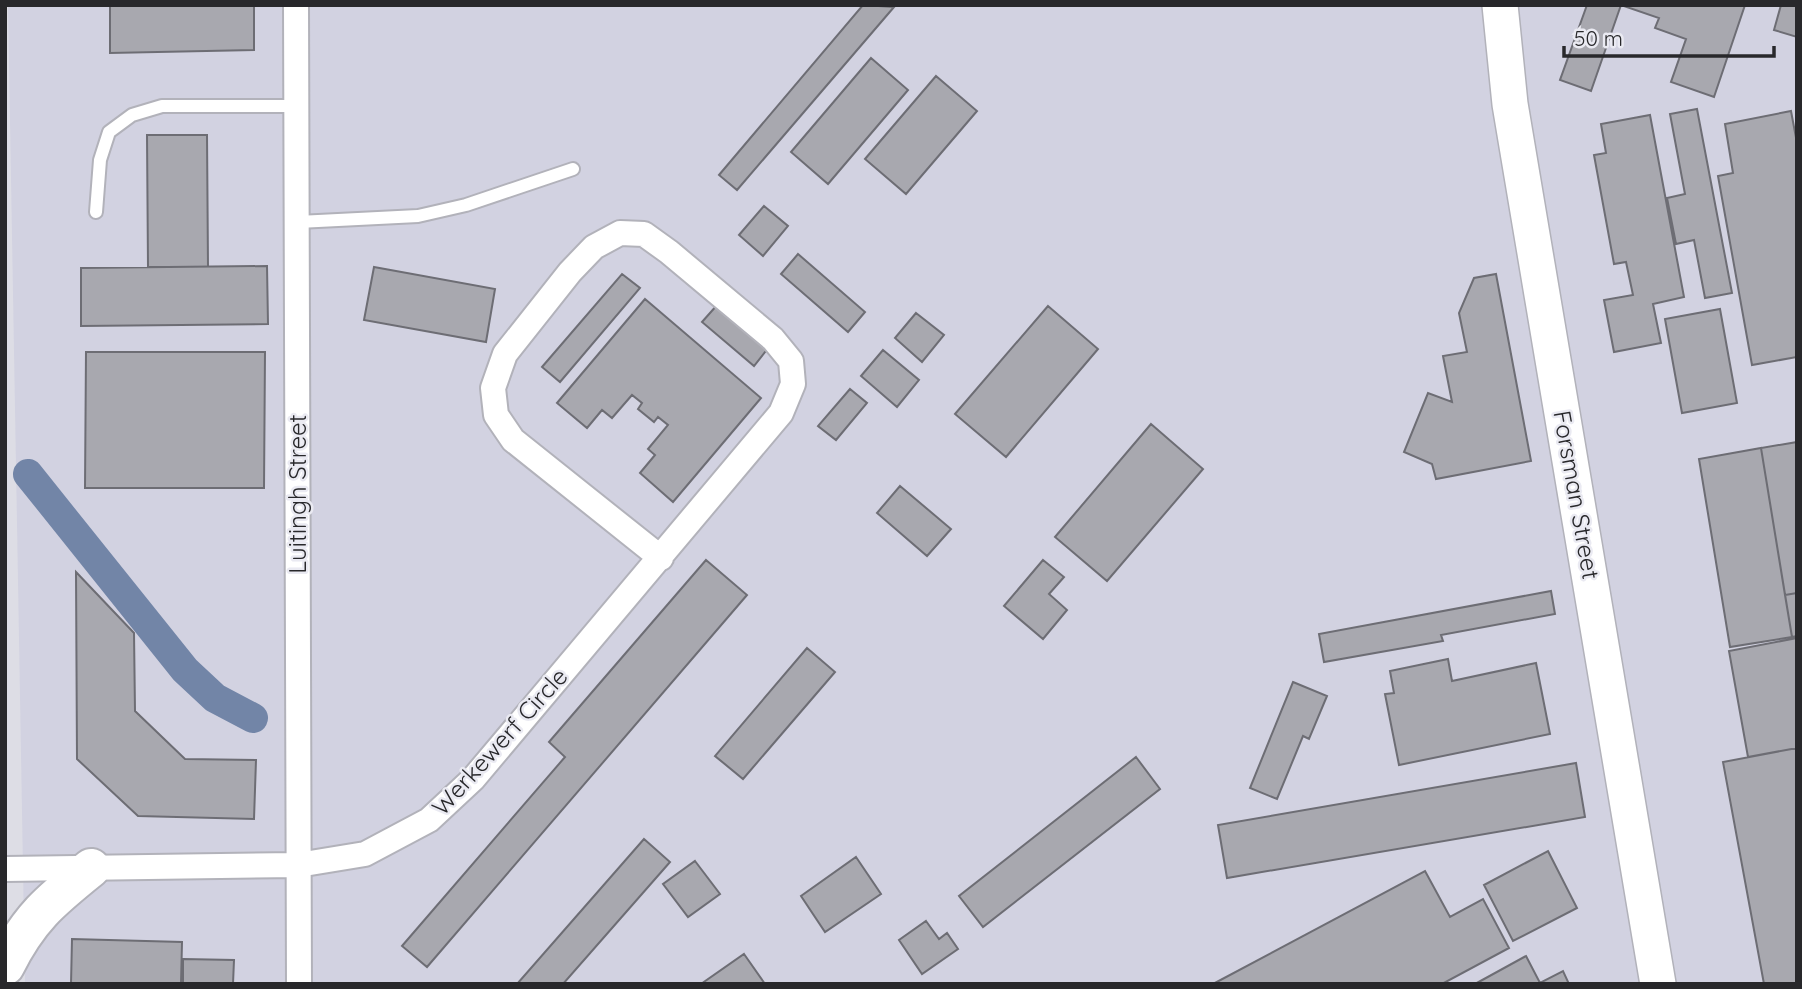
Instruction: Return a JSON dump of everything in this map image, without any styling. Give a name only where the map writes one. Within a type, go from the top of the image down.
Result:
[{"type":"highway","points":[[5,965],[30,922],[49,902],[91,868]]},
{"type":"street","name":"Luitingh Street","points":[[296,5],[299,984]]},
{"type":"street","name":"Forsman Street","points":[[1500,5],[1510,104],[1658,984]]},
{"type":"street","name":"Werkewerf Circle","points":[[5,869],[298,864],[365,854],[429,820],[473,779],[661,558],[781,413],[793,384],[791,361],[774,339],[644,234],[620,233],[594,247],[570,272],[505,354],[493,388],[496,415],[513,440],[528,454],[661,558]]},
{"type":"lane","points":[[96,212],[100,160],[109,132],[132,114],[162,106],[297,106]]},
{"type":"lane","points":[[298,222],[418,216],[466,205],[573,169]]},
{"type":"shaded area","points":[[8,5],[1797,5],[1797,984],[25,984]]},
{"type":"building","points":[[110,5],[254,5],[254,50],[110,53]]},
{"type":"building","points":[[863,5],[894,7],[737,190],[719,175]]},
{"type":"building","points":[[1587,5],[1621,5],[1591,91],[1560,80]]},
{"type":"building","points":[[1621,5],[1745,5],[1714,97],[1671,82],[1686,39],[1655,28],[1659,18]]},
{"type":"building","points":[[1781,5],[1797,5],[1797,37],[1774,30]]},
{"type":"building","points":[[871,58],[908,90],[828,184],[791,152]]},
{"type":"building","points":[[936,76],[977,111],[906,194],[865,159]]},
{"type":"building","points":[[1697,109],[1732,293],[1705,298],[1694,240],[1676,244],[1667,198],[1685,194],[1670,114]]},
{"type":"building","points":[[1791,111],[1797,143],[1797,357],[1752,365],[1718,176],[1733,173],[1725,124]]},
{"type":"building","points":[[1650,115],[1684,297],[1653,304],[1661,343],[1614,352],[1604,300],[1633,295],[1626,262],[1614,264],[1594,155],[1606,153],[1601,124]]},
{"type":"building","points":[[147,135],[207,135],[208,267],[148,267]]},
{"type":"building","points":[[764,206],[788,226],[763,256],[739,235]]},
{"type":"building","points":[[798,254],[865,312],[848,332],[781,274]]},
{"type":"building","points":[[267,266],[268,324],[81,326],[81,268]]},
{"type":"building","points":[[374,267],[495,289],[486,342],[364,320]]},
{"type":"building","points":[[622,274],[640,288],[560,382],[542,367]]},
{"type":"building","points":[[1496,274],[1531,461],[1436,479],[1432,464],[1404,452],[1428,393],[1452,402],[1443,356],[1467,352],[1459,313],[1474,278]]},
{"type":"building","points":[[645,299],[761,398],[673,502],[640,473],[655,455],[648,449],[668,425],[658,417],[654,422],[638,409],[642,403],[632,395],[612,418],[602,410],[587,428],[557,403]]},
{"type":"building","points":[[718,304],[769,347],[754,366],[702,322]]},
{"type":"building","points":[[1048,306],[1098,349],[1006,457],[955,414]]},
{"type":"building","points":[[1720,309],[1737,403],[1682,413],[1665,319]]},
{"type":"building","points":[[916,313],[944,335],[922,362],[895,338]]},
{"type":"building","points":[[883,350],[919,380],[897,407],[861,376]]},
{"type":"building","points":[[86,352],[265,352],[264,488],[85,488]]},
{"type":"building","points":[[850,389],[867,403],[836,440],[818,426]]},
{"type":"building","points":[[1151,424],[1203,469],[1107,581],[1055,537]]},
{"type":"building","points":[[1797,442],[1797,593],[1785,595],[1761,448]]},
{"type":"building","points":[[1761,448],[1792,637],[1730,647],[1699,459]]},
{"type":"building","points":[[900,486],[951,529],[927,556],[877,513]]},
{"type":"building","points":[[706,560],[747,595],[427,967],[402,946],[565,757],[549,742]]},
{"type":"building","points":[[1043,560],[1064,577],[1049,594],[1067,610],[1043,639],[1004,606]]},
{"type":"building","points":[[76,572],[134,633],[135,711],[185,759],[256,760],[254,819],[138,816],[77,759]]},
{"type":"building","points":[[1551,591],[1555,614],[1441,635],[1443,641],[1324,662],[1319,634]]},
{"type":"building","points":[[1797,593],[1797,636],[1792,637],[1785,595]]},
{"type":"building","points":[[1797,638],[1797,748],[1748,757],[1729,651]]},
{"type":"building","points":[[807,648],[835,672],[743,779],[715,756]]},
{"type":"building","points":[[1448,659],[1452,681],[1536,663],[1550,734],[1399,765],[1385,694],[1394,693],[1390,671]]},
{"type":"building","points":[[1293,682],[1327,696],[1309,739],[1303,736],[1277,799],[1250,788]]},
{"type":"building","points":[[1797,748],[1797,984],[1764,984],[1723,762]]},
{"type":"building","points":[[1136,757],[1160,789],[983,927],[959,896]]},
{"type":"building","points":[[1576,763],[1585,817],[1227,878],[1218,825]]},
{"type":"building","points":[[644,839],[670,862],[563,984],[517,984]]},
{"type":"building","points":[[1548,851],[1577,908],[1513,941],[1484,885]]},
{"type":"building","points":[[856,857],[881,894],[825,932],[801,896]]},
{"type":"building","points":[[695,861],[720,894],[688,917],[663,884]]},
{"type":"building","points":[[1425,871],[1450,917],[1483,899],[1509,948],[1442,984],[1213,984]]},
{"type":"building","points":[[926,921],[939,939],[947,933],[958,949],[922,974],[899,940]]},
{"type":"building","points":[[72,939],[182,942],[181,984],[71,984]]},
{"type":"building","points":[[744,954],[765,984],[701,984]]},
{"type":"building","points":[[1526,956],[1540,983],[1563,971],[1569,984],[1475,984]]},
{"type":"building","points":[[183,959],[234,960],[233,984],[183,984]]},
{"type":"waterway","points":[[28,474],[185,670],[215,698],[253,718]]}]
